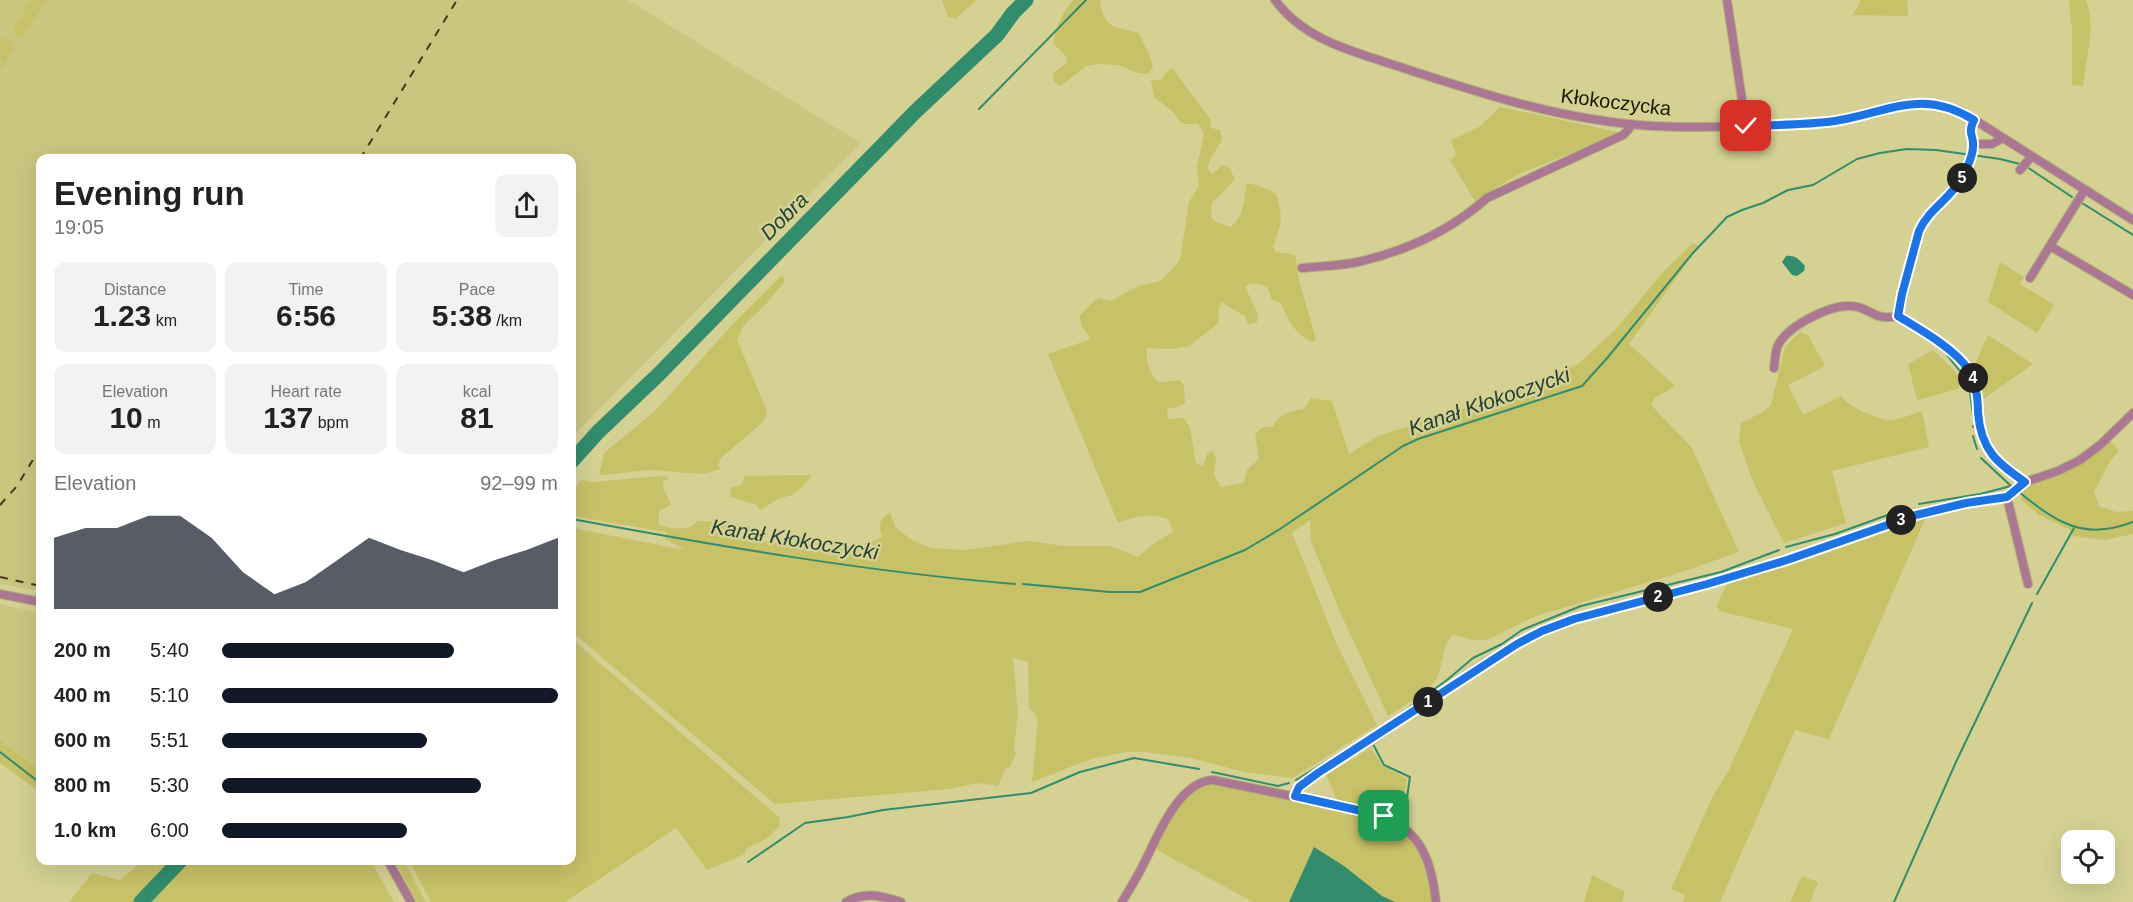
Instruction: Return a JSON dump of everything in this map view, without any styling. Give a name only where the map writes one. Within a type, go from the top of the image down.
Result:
[{"type":"street","name":"Kłokoczycka","points":[[1275,0],[1300,27],[1340,47],[1501,100],[1569,116],[1661,126],[1746,126],[1831,121],[1897,105],[1943,106],[1959,111],[2133,220]]},
{"type":"street","points":[[1727,0],[1746,126]]},
{"type":"street","points":[[1898,316],[1923,221],[1956,189],[1971,152],[1970,133],[1974,120]]},
{"type":"street","points":[[1302,268],[1358,262],[1431,238],[1470,213],[1487,198],[1623,135],[1629,129],[1630,124]]},
{"type":"street","points":[[1971,152],[2001,139]]},
{"type":"street","points":[[2020,170],[2031,157]]},
{"type":"street","points":[[2030,278],[2084,190]]},
{"type":"street","points":[[2050,246],[2133,296]]},
{"type":"street","points":[[1774,368],[1778,346],[1785,336],[1797,326],[1823,313],[1850,306],[1859,307],[1884,319],[1898,316],[1940,342],[1967,368],[1977,395],[1981,431],[1987,450],[2025,482]]},
{"type":"street","points":[[1295,796],[1299,787],[1318,773],[1369,742],[1486,662],[1542,631],[1574,619],[1787,560],[1916,515],[1966,503],[2007,497],[2025,482],[2058,471],[2080,460],[2100,445],[2133,412]]},
{"type":"street","points":[[2007,497],[2028,584]]},
{"type":"street","points":[[0,594],[36,601]]},
{"type":"street","points":[[1122,902],[1171,811],[1184,795],[1206,781],[1227,782],[1384,816],[1405,829],[1422,847],[1428,859],[1436,902]]},
{"type":"street","points":[[390,865],[411,902]]},
{"type":"street","points":[[846,902],[856,897],[873,895],[901,902]]},
{"type":"shaded area","points":[[0,0],[628,0],[861,143],[576,433],[576,154],[36,154],[36,590],[0,584]]},
{"type":"shaded area","points":[[31,0],[46,0],[25,35],[18,37],[13,29]]},
{"type":"shaded area","points":[[942,0],[977,0],[955,19],[948,17]]},
{"type":"shaded area","points":[[1073,0],[1102,0],[1100,3],[1102,12],[1108,23],[1139,33],[1153,68],[1147,74],[1134,72],[1119,65],[1099,64],[1086,66],[1061,86],[1054,82],[1053,73],[1067,63],[1067,57],[1053,43],[1060,20]]},
{"type":"shaded area","points":[[1861,0],[1907,0],[1908,16],[1853,15]]},
{"type":"shaded area","points":[[2069,0],[2086,0],[2089,10],[2090,32],[2083,86],[2072,85],[2072,29]]},
{"type":"shaded area","points":[[2,37],[9,41],[13,49],[1,70],[0,41]]},
{"type":"shaded area","points":[[1173,69],[1210,119],[1211,128],[1220,130],[1222,140],[1207,168],[1212,174],[1223,165],[1230,169],[1235,179],[1212,203],[1211,217],[1216,222],[1231,227],[1242,211],[1247,183],[1260,186],[1276,194],[1280,221],[1273,247],[1276,252],[1295,255],[1299,281],[1316,339],[1313,342],[1297,331],[1289,321],[1281,303],[1272,300],[1267,286],[1250,283],[1245,287],[1258,314],[1257,322],[1248,324],[1245,316],[1221,302],[1218,312],[1219,323],[1189,346],[1172,349],[1147,348],[1149,367],[1159,383],[1179,380],[1184,386],[1185,403],[1179,407],[1167,409],[1168,419],[1184,418],[1190,428],[1196,463],[1203,467],[1207,454],[1212,451],[1216,457],[1214,474],[1221,487],[1244,483],[1247,470],[1259,459],[1255,435],[1261,428],[1273,426],[1286,413],[1304,409],[1311,398],[1332,401],[1349,454],[1378,436],[1454,412],[1578,364],[1616,329],[1663,272],[1693,243],[1699,246],[1629,344],[1675,386],[1655,398],[1651,405],[1692,448],[1739,552],[1682,572],[1536,616],[1487,640],[1474,640],[1453,635],[1446,645],[1440,671],[1434,682],[1419,696],[1388,716],[1340,612],[1311,541],[1310,520],[1292,533],[1337,645],[1377,725],[1293,778],[1244,772],[1191,758],[1127,752],[1091,759],[1032,782],[1038,720],[1029,708],[1028,662],[1013,658],[1018,713],[1014,749],[1016,754],[1010,767],[1005,769],[998,786],[978,783],[948,789],[775,804],[576,635],[576,529],[685,550],[665,539],[666,532],[576,517],[576,486],[581,480],[592,482],[662,476],[669,478],[663,481],[663,485],[671,505],[659,511],[659,525],[679,529],[694,525],[698,521],[740,524],[750,527],[755,540],[820,550],[856,548],[882,537],[880,523],[890,513],[896,528],[915,542],[931,548],[965,550],[1029,541],[1064,546],[1110,546],[1138,557],[1153,544],[1173,532],[1168,519],[1143,516],[1118,523],[1048,354],[1091,339],[1082,326],[1079,316],[1096,300],[1099,298],[1110,301],[1139,286],[1161,281],[1180,260],[1189,202],[1199,186],[1197,167],[1204,133],[1198,124],[1184,124],[1154,97],[1151,80],[1161,80],[1167,71]]},
{"type":"shaded area","points":[[1500,107],[1618,132],[1618,134],[1519,174],[1475,201],[1450,160],[1456,155],[1451,140],[1479,127]]},
{"type":"shaded area","points":[[1786,256],[1799,260],[1805,266],[1804,271],[1797,276],[1792,275],[1782,262]]},
{"type":"shaded area","points":[[2000,262],[2024,277],[2020,284],[2054,305],[2037,333],[1988,302]]},
{"type":"shaded area","points":[[782,275],[785,281],[743,326],[737,340],[767,411],[764,421],[721,458],[718,465],[721,468],[706,473],[651,470],[599,475],[604,453],[656,410],[732,325]]},
{"type":"shaded area","points":[[1800,332],[1808,335],[1825,366],[1788,385],[1803,415],[1841,396],[1855,408],[1889,420],[1922,411],[1929,447],[1832,471],[1846,523],[1784,543],[1754,484],[1739,442],[1741,423],[1763,412],[1771,405],[1785,347]]},
{"type":"shaded area","points":[[1988,335],[2033,364],[1982,400],[1978,381],[1972,371]]},
{"type":"shaded area","points":[[1933,350],[1956,372],[1961,382],[1958,389],[1917,400],[1908,364]]},
{"type":"shaded area","points":[[2110,441],[2119,450],[2109,463],[2094,492],[2099,506],[2116,512],[2133,511],[2133,534],[2104,540],[2073,536],[2069,529],[2039,515],[2021,500],[2023,490],[2028,485]]},
{"type":"shaded area","points":[[812,475],[792,495],[778,499],[760,510],[757,505],[731,497],[730,488],[743,484],[744,476]]},
{"type":"shaded area","points":[[1926,517],[1829,739],[1795,730],[1720,902],[1683,902],[1685,895],[1671,889],[1713,796],[1728,772],[1793,629],[1719,611],[1717,605],[1727,583]]},
{"type":"shaded area","points":[[0,604],[36,612],[36,766],[0,740]]},
{"type":"shaded area","points":[[576,642],[780,818],[779,827],[766,839],[745,849],[745,854],[707,870],[676,828],[565,902],[431,902],[411,865],[576,865]]},
{"type":"shaded area","points":[[0,740],[36,767],[36,789],[0,763]]},
{"type":"shaded area","points":[[1371,748],[1383,766],[1407,779],[1400,816],[1386,810],[1376,810],[1337,800],[1326,775]]},
{"type":"shaded area","points":[[1213,784],[1314,803],[1381,819],[1402,831],[1418,848],[1429,881],[1431,902],[1253,902],[1155,849],[1177,809],[1185,800],[1193,792]]},
{"type":"shaded area","points":[[1314,847],[1344,866],[1382,896],[1395,902],[1289,902]]},
{"type":"shaded area","points":[[138,865],[373,865],[394,902],[150,902],[166,883],[160,871],[134,902],[69,902],[92,873],[120,880]]},
{"type":"shaded area","points":[[397,865],[406,865],[426,902],[417,902]]},
{"type":"shaded area","points":[[1592,875],[1625,892],[1622,902],[1584,902]]},
{"type":"shaded area","points":[[1802,876],[1818,882],[1810,902],[1790,902]]},
{"type":"waterway","name":"Dobra","points":[[576,457],[916,111],[997,35],[1026,0]]},
{"type":"waterway","points":[[979,109],[1086,0]]},
{"type":"waterway","name":"Kanał Kłokoczycki","points":[[1023,584],[1110,592],[1140,592],[1245,550],[1403,446],[1418,439],[1582,386],[1692,254],[1727,217],[1788,190],[1813,185],[1857,159],[1907,149],[1936,150],[2020,164]]},
{"type":"waterway","name":"Kanał Kłokoczycki","points":[[2027,167],[2072,197]]},
{"type":"waterway","name":"Kanał Kłokoczycki","points":[[2082,203],[2133,235]]},
{"type":"waterway","points":[[1947,355],[1959,370]]},
{"type":"waterway","points":[[1963,374],[1970,392],[1973,416]]},
{"type":"waterway","points":[[1973,436],[1977,449]]},
{"type":"waterway","points":[[1981,458],[2011,486]]},
{"type":"waterway","points":[[1919,504],[1980,494],[2011,486],[2013,488]]},
{"type":"waterway","points":[[2019,492],[2046,512],[2072,526],[2100,530],[2133,522]]},
{"type":"waterway","points":[[1786,547],[1835,534],[1907,508]]},
{"type":"waterway","name":"Kanał Kłokoczycki","points":[[576,520],[848,565],[1015,584]]},
{"type":"waterway","points":[[2037,594],[2074,528]]},
{"type":"waterway","points":[[1296,780],[1381,728],[1473,658],[1502,644],[1522,630],[1581,606],[1721,572],[1779,550]]},
{"type":"waterway","points":[[1894,902],[1956,762],[2032,603]]},
{"type":"waterway","points":[[1373,744],[1384,765],[1410,777],[1405,812]]},
{"type":"waterway","points":[[0,752],[36,780]]},
{"type":"waterway","points":[[748,862],[805,823],[883,810],[1031,793],[1080,772],[1134,758],[1199,769]]},
{"type":"waterway","points":[[1212,772],[1278,786],[1289,783]]},
{"type":"waterway","name":"Dobra","points":[[141,902],[176,865]]},
{"type":"railway","points":[[363,154],[457,0]]},
{"type":"railway","points":[[0,505],[17,486],[36,455]]},
{"type":"railway","points":[[0,577],[36,585]]},
{"type":"route","points":[[1384,816],[1295,796],[1296,790],[1318,773],[1369,742],[1486,662],[1542,631],[1574,619],[1787,560],[1916,515],[1966,503],[2007,497],[2025,482],[1987,450],[1978,416],[1977,395],[1967,368],[1940,342],[1920,332],[1898,316],[1919,231],[1923,221],[1934,208],[1956,189],[1967,167],[1974,144],[1970,133],[1974,120],[1959,111],[1925,103],[1897,105],[1831,121],[1746,126]]}]
